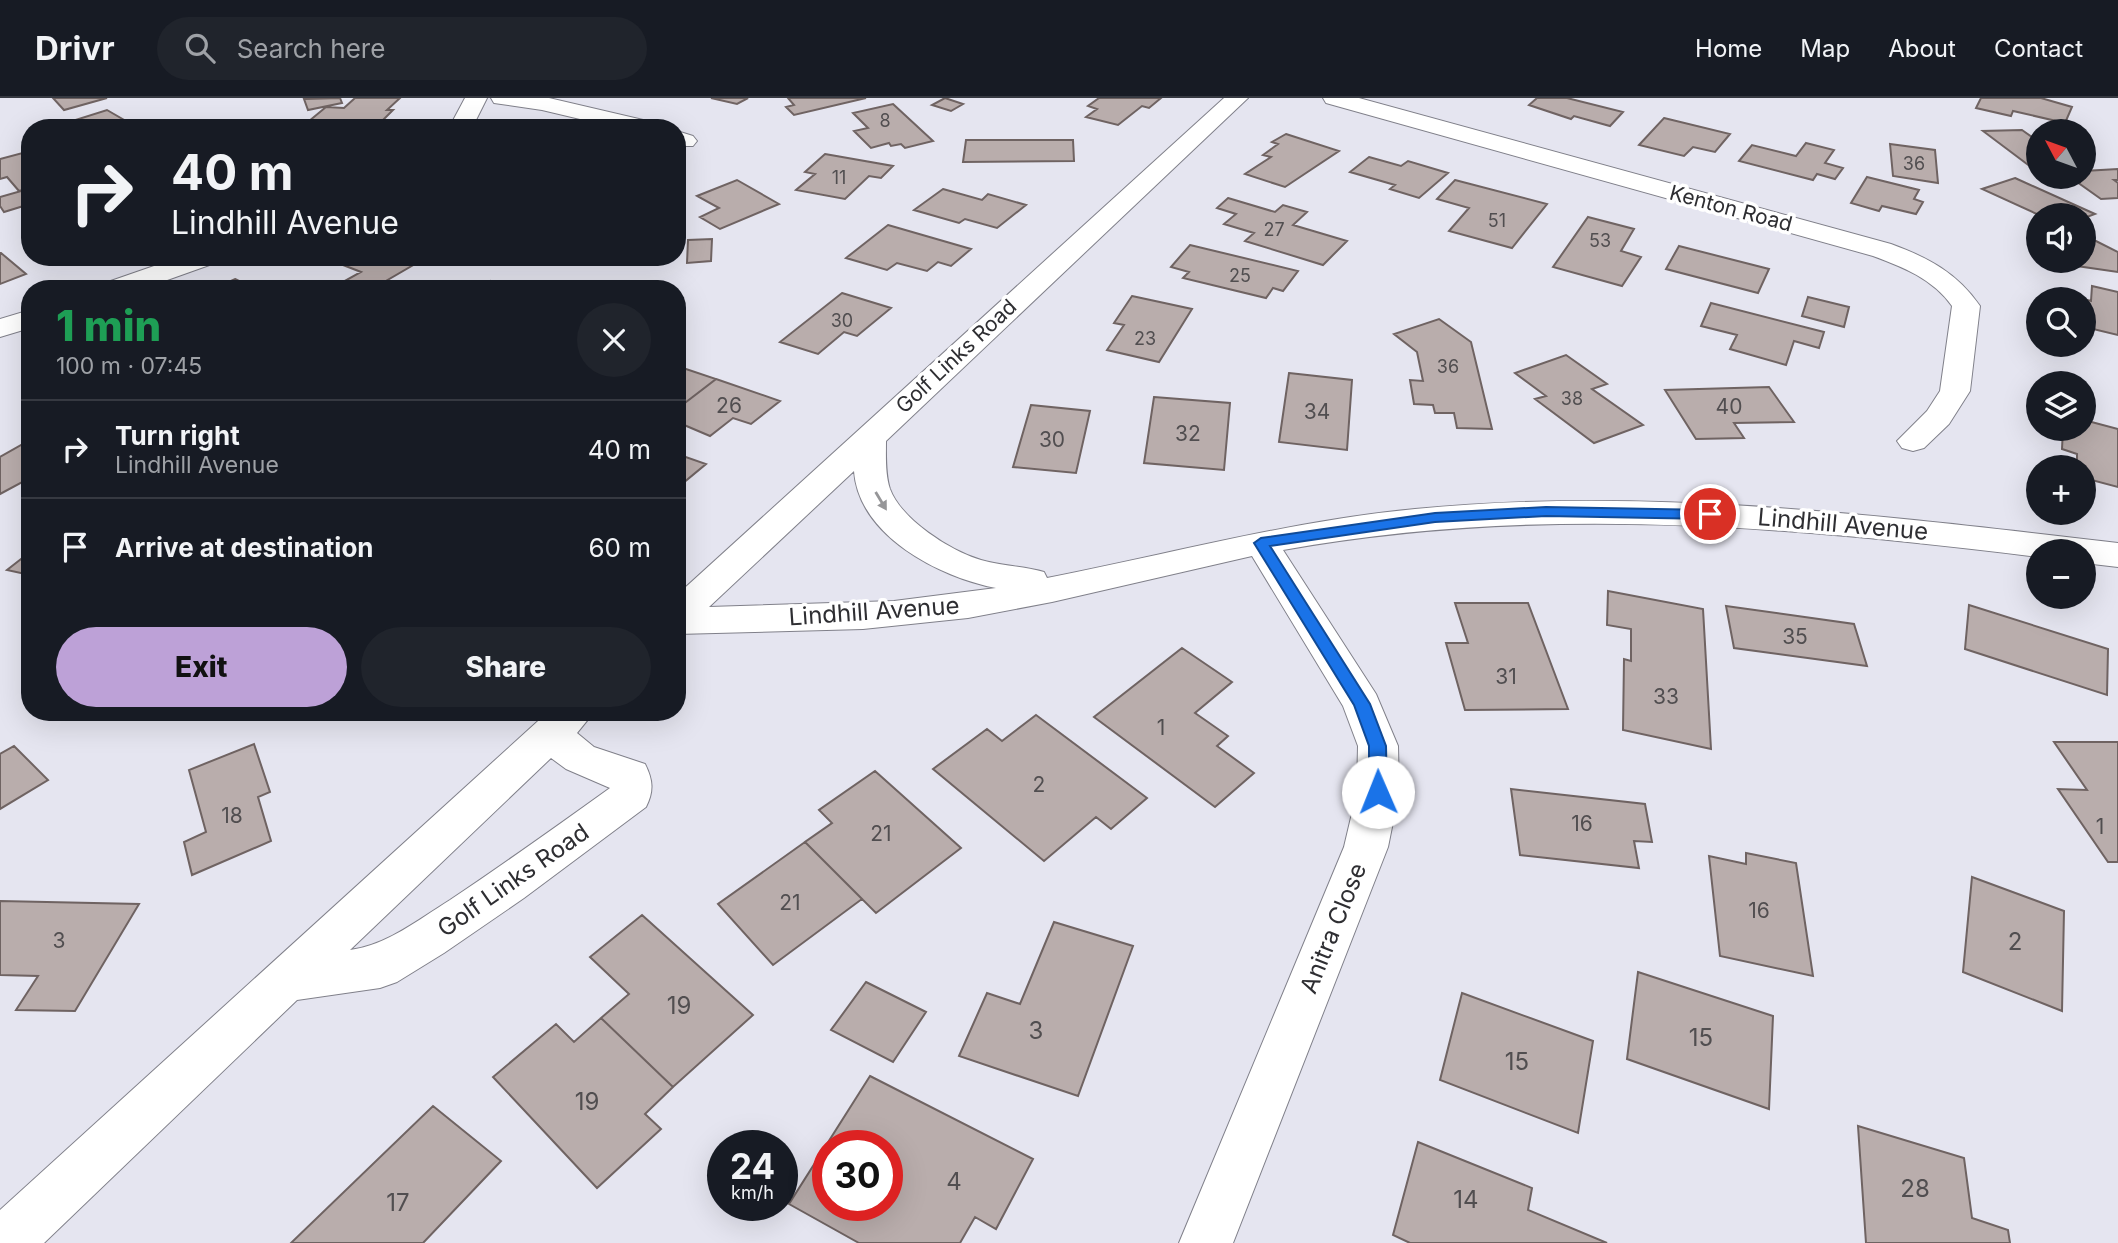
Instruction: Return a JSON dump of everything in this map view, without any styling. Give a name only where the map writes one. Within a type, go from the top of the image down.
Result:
[{"type":"street","points":[[465,119],[476,98]]},
{"type":"street","points":[[502,98],[542,103],[610,119]]},
{"type":"street","name":"Golf Links Road","points":[[686,608],[1237,98]]},
{"type":"street","name":"Kenton Road","points":[[1334,98],[1882,250],[1910,260],[1947,280],[1966,306],[1955,391],[1938,417],[1913,440]]},
{"type":"street","points":[[141,280],[180,266]]},
{"type":"street","points":[[0,328],[21,321]]},
{"type":"street","name":"Lindhill Avenue","points":[[870,436],[871,482],[881,505],[909,536],[941,559],[985,576],[1070,586]]},
{"type":"street","name":"Lindhill Avenue","points":[[686,621],[926,611],[1070,586],[1261,543],[1435,517],[1546,512],[1683,513],[1817,520],[1928,530],[2118,555]]},
{"type":"street","name":"Anitra Close","points":[[1206,1243],[1366,846],[1378,792],[1378,746],[1362,704],[1261,543]]},
{"type":"street","name":"Golf Links Road","points":[[4,1243],[285,981],[562,723],[580,758],[630,776],[631,795],[508,886],[428,939],[380,967],[285,981]]},
{"type":"building","points":[[53,98],[107,98],[64,110]]},
{"type":"building","points":[[340,98],[342,103],[308,110],[304,99]]},
{"type":"building","points":[[355,98],[400,98],[387,110],[393,110],[384,119],[311,119],[326,107],[344,108]]},
{"type":"building","points":[[711,98],[748,98],[737,104]]},
{"type":"building","points":[[788,98],[866,98],[794,115],[786,107],[794,105]]},
{"type":"building","points":[[945,98],[963,104],[951,111],[932,105]]},
{"type":"building","points":[[1099,98],[1161,98],[1149,108],[1142,106],[1118,125],[1086,117],[1097,109],[1088,106]]},
{"type":"building","points":[[1537,98],[1567,98],[1623,112],[1610,126],[1574,116],[1571,119],[1529,105]]},
{"type":"building","points":[[1981,98],[2041,98],[2072,107],[2067,119],[2048,119],[2013,111],[2011,116],[1976,108]]},
{"type":"building","points":[[893,104],[933,141],[905,148],[901,144],[891,146],[889,143],[871,148],[854,131],[868,128],[853,113]]},
{"type":"building","points":[[107,110],[122,119],[78,119]]},
{"type":"building","points":[[1664,118],[1730,134],[1715,152],[1693,147],[1684,156],[1639,145]]},
{"type":"building","points":[[2022,130],[2026,133],[2026,163],[1983,131]]},
{"type":"building","points":[[1286,134],[1339,151],[1285,187],[1245,174],[1271,157],[1263,155],[1278,144],[1272,142]]},
{"type":"building","points":[[966,140],[1073,140],[1074,161],[963,162]]},
{"type":"building","points":[[1806,143],[1834,150],[1825,163],[1843,168],[1835,179],[1817,174],[1813,180],[1739,161],[1752,145],[1796,156]]},
{"type":"building","points":[[1890,144],[1935,150],[1938,183],[1893,176]]},
{"type":"building","points":[[21,153],[21,190],[7,177],[0,179],[0,159]]},
{"type":"building","points":[[825,154],[893,166],[881,178],[869,176],[845,199],[796,190],[815,174],[805,172]]},
{"type":"building","points":[[1369,157],[1401,166],[1408,161],[1448,173],[1419,198],[1390,189],[1395,185],[1350,172]]},
{"type":"building","points":[[2118,169],[2118,180],[2114,180],[2118,183],[2118,198],[2101,199],[2087,189],[2096,189],[2096,170]]},
{"type":"building","points":[[1867,177],[1919,190],[1914,199],[1923,202],[1916,214],[1882,206],[1879,211],[1851,203]]},
{"type":"building","points":[[2015,178],[2026,183],[2026,189],[2039,189],[2071,203],[2026,203],[2026,209],[1982,189]]},
{"type":"building","points":[[737,180],[779,204],[720,229],[700,217],[719,208],[697,196]]},
{"type":"building","points":[[1455,180],[1547,204],[1512,248],[1449,231],[1469,208],[1437,199]]},
{"type":"building","points":[[943,189],[982,200],[988,194],[1026,205],[997,228],[965,219],[959,223],[914,210]]},
{"type":"building","points":[[21,191],[21,207],[4,212],[0,206],[0,197]]},
{"type":"building","points":[[1228,198],[1275,212],[1283,205],[1307,212],[1293,225],[1347,241],[1323,265],[1245,241],[1254,233],[1224,224],[1236,214],[1217,208]]},
{"type":"building","points":[[1588,217],[1634,229],[1621,251],[1641,257],[1622,286],[1553,267]]},
{"type":"building","points":[[888,225],[971,249],[951,266],[938,262],[927,271],[897,263],[887,270],[846,258]]},
{"type":"building","points":[[712,239],[711,261],[687,263],[688,240]]},
{"type":"building","points":[[2096,241],[2118,252],[2118,272],[2096,269]]},
{"type":"building","points":[[1190,245],[1298,271],[1283,291],[1273,288],[1266,298],[1183,278],[1189,272],[1171,267]]},
{"type":"building","points":[[1679,246],[1769,269],[1758,293],[1666,269]]},
{"type":"building","points":[[1,253],[26,274],[0,284]]},
{"type":"building","points":[[346,266],[412,266],[387,280],[346,280],[361,272]]},
{"type":"building","points":[[2092,286],[2118,292],[2118,335],[2096,330],[2096,287]]},
{"type":"building","points":[[842,293],[891,308],[857,336],[844,332],[818,354],[780,342]]},
{"type":"building","points":[[1132,296],[1192,309],[1159,362],[1107,350],[1124,325],[1114,323]]},
{"type":"building","points":[[1808,297],[1849,307],[1844,327],[1802,316]]},
{"type":"building","points":[[1711,303],[1824,332],[1819,348],[1794,341],[1786,365],[1730,349],[1737,335],[1701,326]]},
{"type":"building","points":[[1439,319],[1471,342],[1492,429],[1457,428],[1454,413],[1435,413],[1433,405],[1414,404],[1410,380],[1423,381],[1417,352],[1394,334]]},
{"type":"building","points":[[1566,355],[1607,384],[1592,389],[1643,425],[1594,443],[1535,399],[1546,396],[1515,373]]},
{"type":"building","points":[[686,369],[716,379],[686,402]]},
{"type":"building","points":[[1289,373],[1352,380],[1347,450],[1279,442]]},
{"type":"building","points":[[716,379],[780,401],[751,424],[733,418],[710,436],[686,426],[686,402]]},
{"type":"building","points":[[1769,387],[1794,422],[1734,423],[1744,438],[1696,439],[1665,390]]},
{"type":"building","points":[[1154,397],[1230,403],[1224,470],[1144,463]]},
{"type":"building","points":[[1031,405],[1090,411],[1076,473],[1013,467]]},
{"type":"building","points":[[2096,423],[2118,429],[2118,487],[2096,481],[2096,455],[2077,455],[2062,449],[2062,441],[2096,441]]},
{"type":"building","points":[[21,445],[21,483],[0,494],[0,457]]},
{"type":"building","points":[[686,457],[706,464],[686,481]]},
{"type":"building","points":[[21,559],[21,573],[7,570]]},
{"type":"building","points":[[1608,591],[1703,609],[1711,749],[1623,730],[1624,659],[1631,661],[1631,629],[1607,625]]},
{"type":"building","points":[[1455,603],[1528,603],[1568,709],[1465,710],[1446,643],[1468,643]]},
{"type":"building","points":[[1969,605],[2108,649],[2107,695],[1965,649]]},
{"type":"building","points":[[1726,606],[1854,624],[1867,666],[1734,648]]},
{"type":"building","points":[[1182,648],[1232,682],[1195,713],[1228,736],[1217,746],[1254,773],[1215,807],[1094,717]]},
{"type":"building","points":[[1036,715],[1147,798],[1111,829],[1096,817],[1044,861],[933,769],[987,729],[1002,741]]},
{"type":"building","points":[[2054,742],[2118,742],[2118,862],[2108,862],[2058,789],[2087,790]]},
{"type":"building","points":[[254,744],[270,792],[258,797],[271,841],[192,875],[184,842],[206,832],[189,770]]},
{"type":"building","points":[[14,746],[48,780],[0,809],[0,754]]},
{"type":"building","points":[[875,771],[961,848],[876,913],[805,842],[832,823],[819,810]]},
{"type":"building","points":[[1511,789],[1645,804],[1652,842],[1634,841],[1639,868],[1520,855]]},
{"type":"building","points":[[805,842],[862,899],[773,965],[718,904]]},
{"type":"building","points":[[1746,853],[1796,863],[1813,976],[1720,956],[1709,856],[1746,864]]},
{"type":"building","points":[[1972,877],[2064,911],[2062,1011],[1963,972]]},
{"type":"building","points":[[0,901],[139,904],[75,1011],[16,1010],[38,976],[0,975]]},
{"type":"building","points":[[642,915],[753,1015],[673,1087],[601,1018],[629,994],[590,957]]},
{"type":"building","points":[[1054,922],[1133,946],[1078,1096],[959,1056],[987,993],[1020,1004]]},
{"type":"building","points":[[1638,972],[1773,1016],[1769,1109],[1627,1059]]},
{"type":"building","points":[[866,982],[926,1012],[893,1062],[831,1030]]},
{"type":"building","points":[[1462,993],[1593,1041],[1578,1133],[1440,1080]]},
{"type":"building","points":[[601,1018],[673,1087],[645,1114],[661,1129],[597,1188],[493,1077],[556,1024],[574,1042]]},
{"type":"building","points":[[870,1076],[1033,1159],[996,1229],[975,1217],[960,1243],[859,1243],[820,1221],[903,1221],[903,1130],[836,1130]]},
{"type":"building","points":[[433,1106],[501,1161],[423,1243],[291,1243]]},
{"type":"building","points":[[1858,1126],[1964,1158],[1972,1218],[2008,1230],[2010,1243],[1866,1243]]},
{"type":"building","points":[[1418,1142],[1532,1188],[1528,1210],[1607,1243],[1410,1243],[1393,1235]]},
{"type":"building","points":[[812,1168],[812,1217],[798,1209],[798,1190]]},
{"type":"route","points":[[1378,792],[1378,746],[1362,704],[1261,543],[1435,517],[1546,512],[1710,514]]}]
